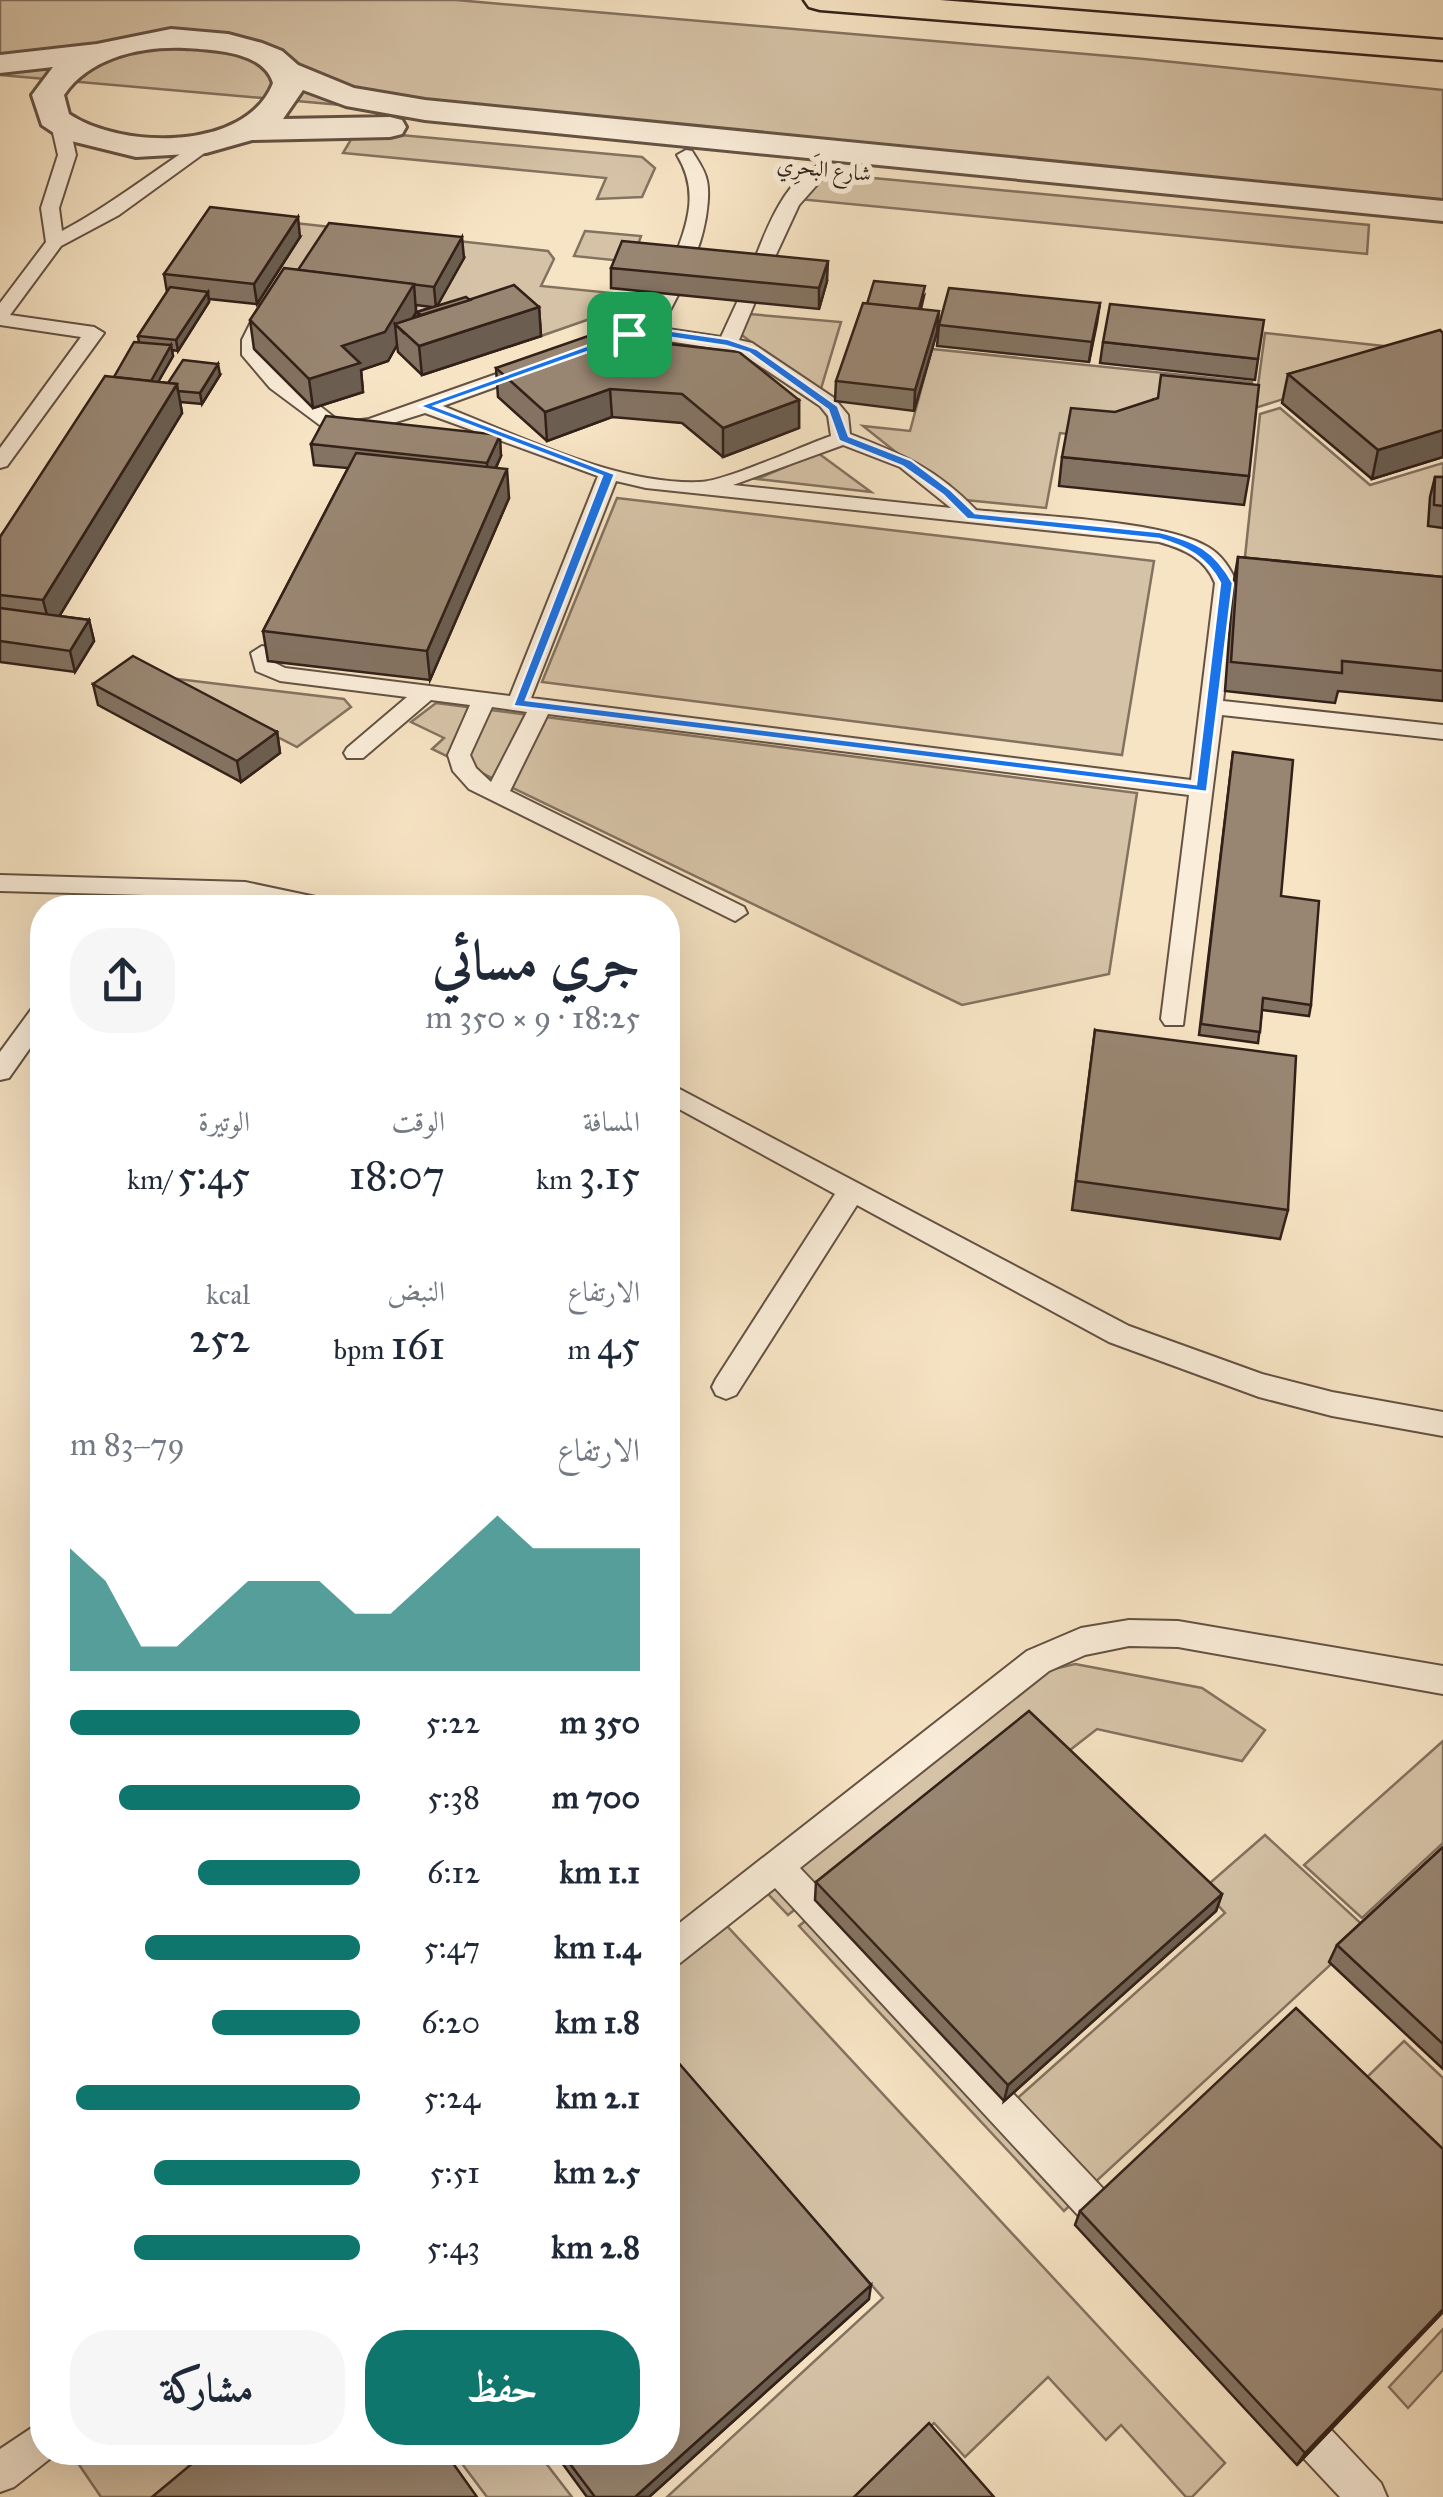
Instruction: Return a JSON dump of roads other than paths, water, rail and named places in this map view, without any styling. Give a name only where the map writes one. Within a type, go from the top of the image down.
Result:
[{"type":"highway","points":[[830,1],[1443,50]]},
{"type":"highway","points":[[830,1],[1443,69]]},
{"type":"street","name":"شارع البَحرِي","points":[[98,53],[152,40],[208,38],[243,45],[268,56],[284,71],[346,96],[425,110],[1443,212]]},
{"type":"street","points":[[0,64],[98,53]]},
{"type":"street","points":[[55,118],[48,95],[56,80],[98,53]]},
{"type":"street","points":[[16,101],[55,118],[80,136],[142,148],[212,141],[245,130],[283,102],[288,86],[284,71]]},
{"type":"street","name":"شارع البَحرِي","points":[[245,130],[382,126],[1124,194],[1403,208]]},
{"type":"lane","points":[[55,118],[67,155],[50,208],[55,242]]},
{"type":"lane","points":[[0,462],[94,333],[0,318],[55,242],[113,212],[170,167],[212,141]]},
{"type":"lane","points":[[680,266],[702,202],[698,170],[686,155]]},
{"type":"lane","points":[[758,274],[783,211],[822,168]]},
{"type":"lane","points":[[649,332],[669,295]]},
{"type":"lane","points":[[728,343],[746,302]]},
{"type":"lane","points":[[262,318],[251,341],[253,358],[264,373],[334,426],[364,426],[620,336],[649,332],[728,343],[760,355],[827,402],[838,415],[843,438]]},
{"type":"lane","points":[[424,406],[609,474],[702,489],[1160,536],[1183,542],[1215,561],[1226,583],[1174,1019]]},
{"type":"lane","points":[[702,489],[843,438],[906,463],[947,492],[971,517]]},
{"type":"lane","points":[[496,795],[609,474]]},
{"type":"lane","points":[[262,653],[264,666],[280,674],[1202,789]]},
{"type":"lane","points":[[356,753],[427,692]]},
{"type":"lane","points":[[484,700],[458,755],[465,771],[496,795],[734,913]]},
{"type":"lane","points":[[1212,707],[1443,732]]},
{"type":"lane","points":[[0,883],[245,890],[269,895]]},
{"type":"lane","points":[[231,895],[245,890]]},
{"type":"lane","points":[[0,1072],[30,1030]]},
{"type":"lane","points":[[680,1099],[1119,1334],[1186,1362],[1332,1404],[1443,1424]]},
{"type":"lane","points":[[726,1387],[851,1192]]},
{"type":"lane","points":[[680,1943],[1038,1661],[1080,1642],[1129,1633],[1178,1634],[1443,1680]]},
{"type":"lane","points":[[777,1867],[1139,2254]]},
{"type":"lane","points":[[1273,2397],[1367,2497]]},
{"type":"lane","points":[[0,2474],[30,2450]]}]
